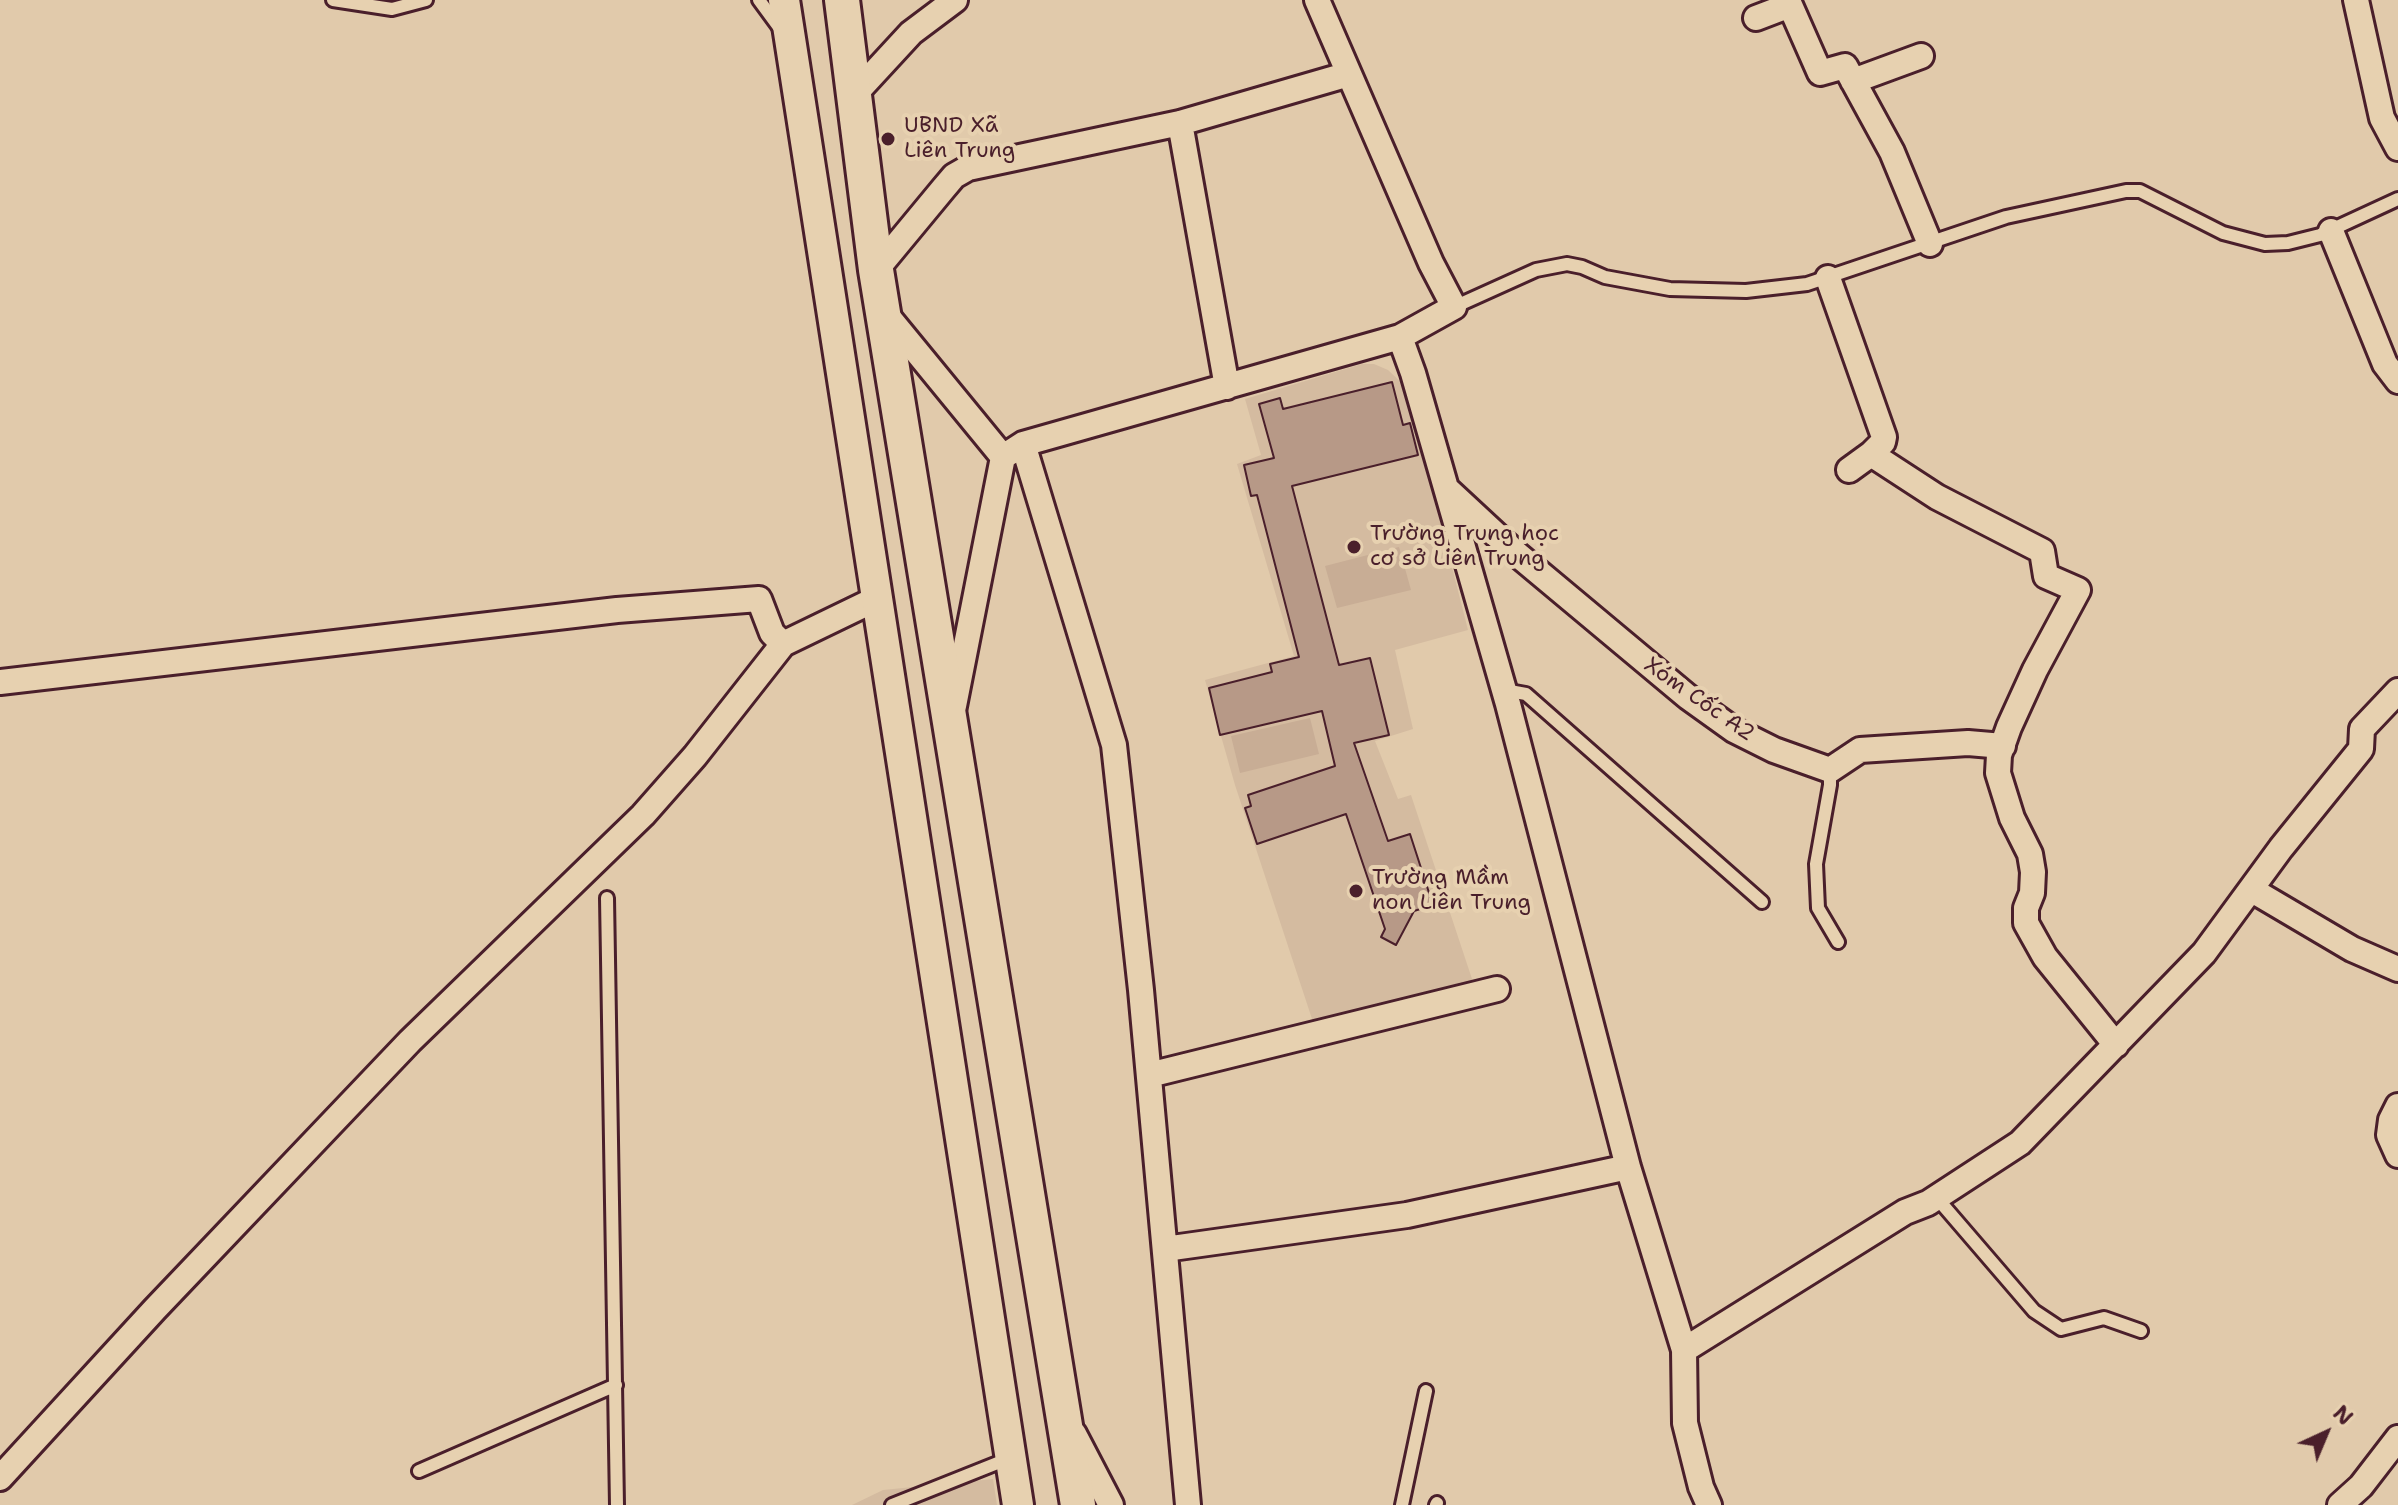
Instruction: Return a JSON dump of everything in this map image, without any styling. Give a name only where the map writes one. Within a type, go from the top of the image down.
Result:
[{"type":"main road","points":[[842,0],[876,270],[1078,1505]]},
{"type":"street","points":[[784,0],[1018,1505]]},
{"type":"street","points":[[852,97],[911,33],[955,0]]},
{"type":"street","points":[[1013,451],[1400,337],[1454,307],[1317,0]]},
{"type":"street","points":[[2356,0],[2382,118],[2398,148]]},
{"type":"street","points":[[1756,18],[1790,5],[1820,73],[1845,66],[1892,152],[1930,244]]},
{"type":"street","points":[[1853,81],[1921,56]]},
{"type":"street","points":[[876,270],[954,176],[968,168],[1180,123],[1349,74]]},
{"type":"street","points":[[1180,123],[1227,387]]},
{"type":"street","points":[[2331,231],[2385,364],[2398,381]]},
{"type":"street","points":[[1828,278],[1884,437],[1871,454],[1849,470]]},
{"type":"street","points":[[885,313],[1013,451],[1114,745],[1149,1075],[1188,1505]]},
{"type":"street","points":[[1400,337],[1504,690],[1628,1167],[1684,1350],[1685,1423],[1701,1487],[1709,1505]]},
{"type":"street","points":[[949,728],[1013,451]]},
{"type":"street","points":[[1871,454],[1937,497],[2042,551],[2046,576],[2078,590],[2035,670],[2003,746],[1998,773],[2012,818],[2026,842],[2033,872],[2026,923],[2045,957],[2116,1045]]},
{"type":"street","name":"Xóm Cốc A2","points":[[1447,490],[1518,555],[1688,697],[1734,730],[1830,770]]},
{"type":"street","points":[[0,682],[617,610],[759,599],[772,633],[783,644]]},
{"type":"street","points":[[0,1478],[155,1309],[410,1041],[643,815],[695,756],[783,644],[876,599]]},
{"type":"street","points":[[1684,1350],[2020,1143],[2204,953],[2290,837],[2361,749],[2362,729],[2398,691]]},
{"type":"street","points":[[1830,770],[1860,750],[1968,743],[2003,746]]},
{"type":"street","points":[[2252,890],[2352,949],[2398,969]]},
{"type":"street","points":[[1149,1075],[1497,989]]},
{"type":"street","points":[[2398,1106],[2391,1120],[2389,1135],[2398,1155]]},
{"type":"street","points":[[1165,1249],[1407,1215],[1628,1167]]},
{"type":"street","points":[[1064,1414],[1111,1505]]},
{"type":"street","points":[[2340,1505],[2361,1486],[2398,1438]]},
{"type":"lane","points":[[333,0],[392,9],[426,0]]},
{"type":"lane","points":[[759,0],[790,42]]},
{"type":"lane","points":[[1454,307],[1536,270],[1567,264],[1605,277],[1670,289],[1746,291],[1807,284],[2006,217],[2126,191],[2140,191],[2223,233],[2265,244],[2288,243],[2331,231],[2398,199]]},
{"type":"lane","points":[[1504,690],[1526,694],[1762,902]]},
{"type":"lane","points":[[1830,770],[1816,864],[1818,908],[1838,942]]},
{"type":"lane","points":[[607,898],[617,1505]]},
{"type":"lane","points":[[1936,1197],[2034,1311],[2061,1329],[2104,1318],[2141,1331]]},
{"type":"lane","points":[[419,1471],[616,1385]]},
{"type":"lane","points":[[1402,1505],[1426,1391]]},
{"type":"lane","points":[[892,1505],[1010,1458]]},
{"type":"shaded area","name":"Trường Trung học cơ sở Liên Trung","points":[[1362,364],[1374,364],[1388,370],[1406,387],[1468,630],[1395,650],[1413,729],[1375,741],[1398,799],[1411,795],[1473,982],[1314,1025],[1235,785],[1205,680],[1294,656],[1237,464],[1261,455],[1245,399]]},
{"type":"shaded area","points":[[1399,547],[1411,590],[1337,608],[1325,566]]},
{"type":"shaded area","points":[[1310,718],[1319,754],[1240,773],[1231,736]]},
{"type":"shaded area","points":[[993,1479],[997,1505],[852,1505],[883,1490]]},
{"type":"building","points":[[1392,382],[1403,425],[1410,423],[1418,455],[1292,486],[1339,665],[1370,658],[1389,735],[1354,743],[1388,841],[1410,834],[1433,905],[1414,911],[1396,945],[1381,937],[1385,929],[1346,814],[1257,844],[1245,808],[1251,806],[1248,795],[1335,766],[1322,711],[1220,735],[1209,688],[1272,672],[1270,664],[1299,657],[1257,495],[1251,496],[1244,465],[1274,458],[1259,404],[1280,398],[1283,409]]},
{"type":"place","name":"UBND Xã Liên Trung","points":[[888,139]]},
{"type":"place","name":"Trường Trung học cơ sở Liên Trung","points":[[1354,547]]},
{"type":"place","name":"Trường Mầm non Liên Trung","points":[[1356,891]]}]
